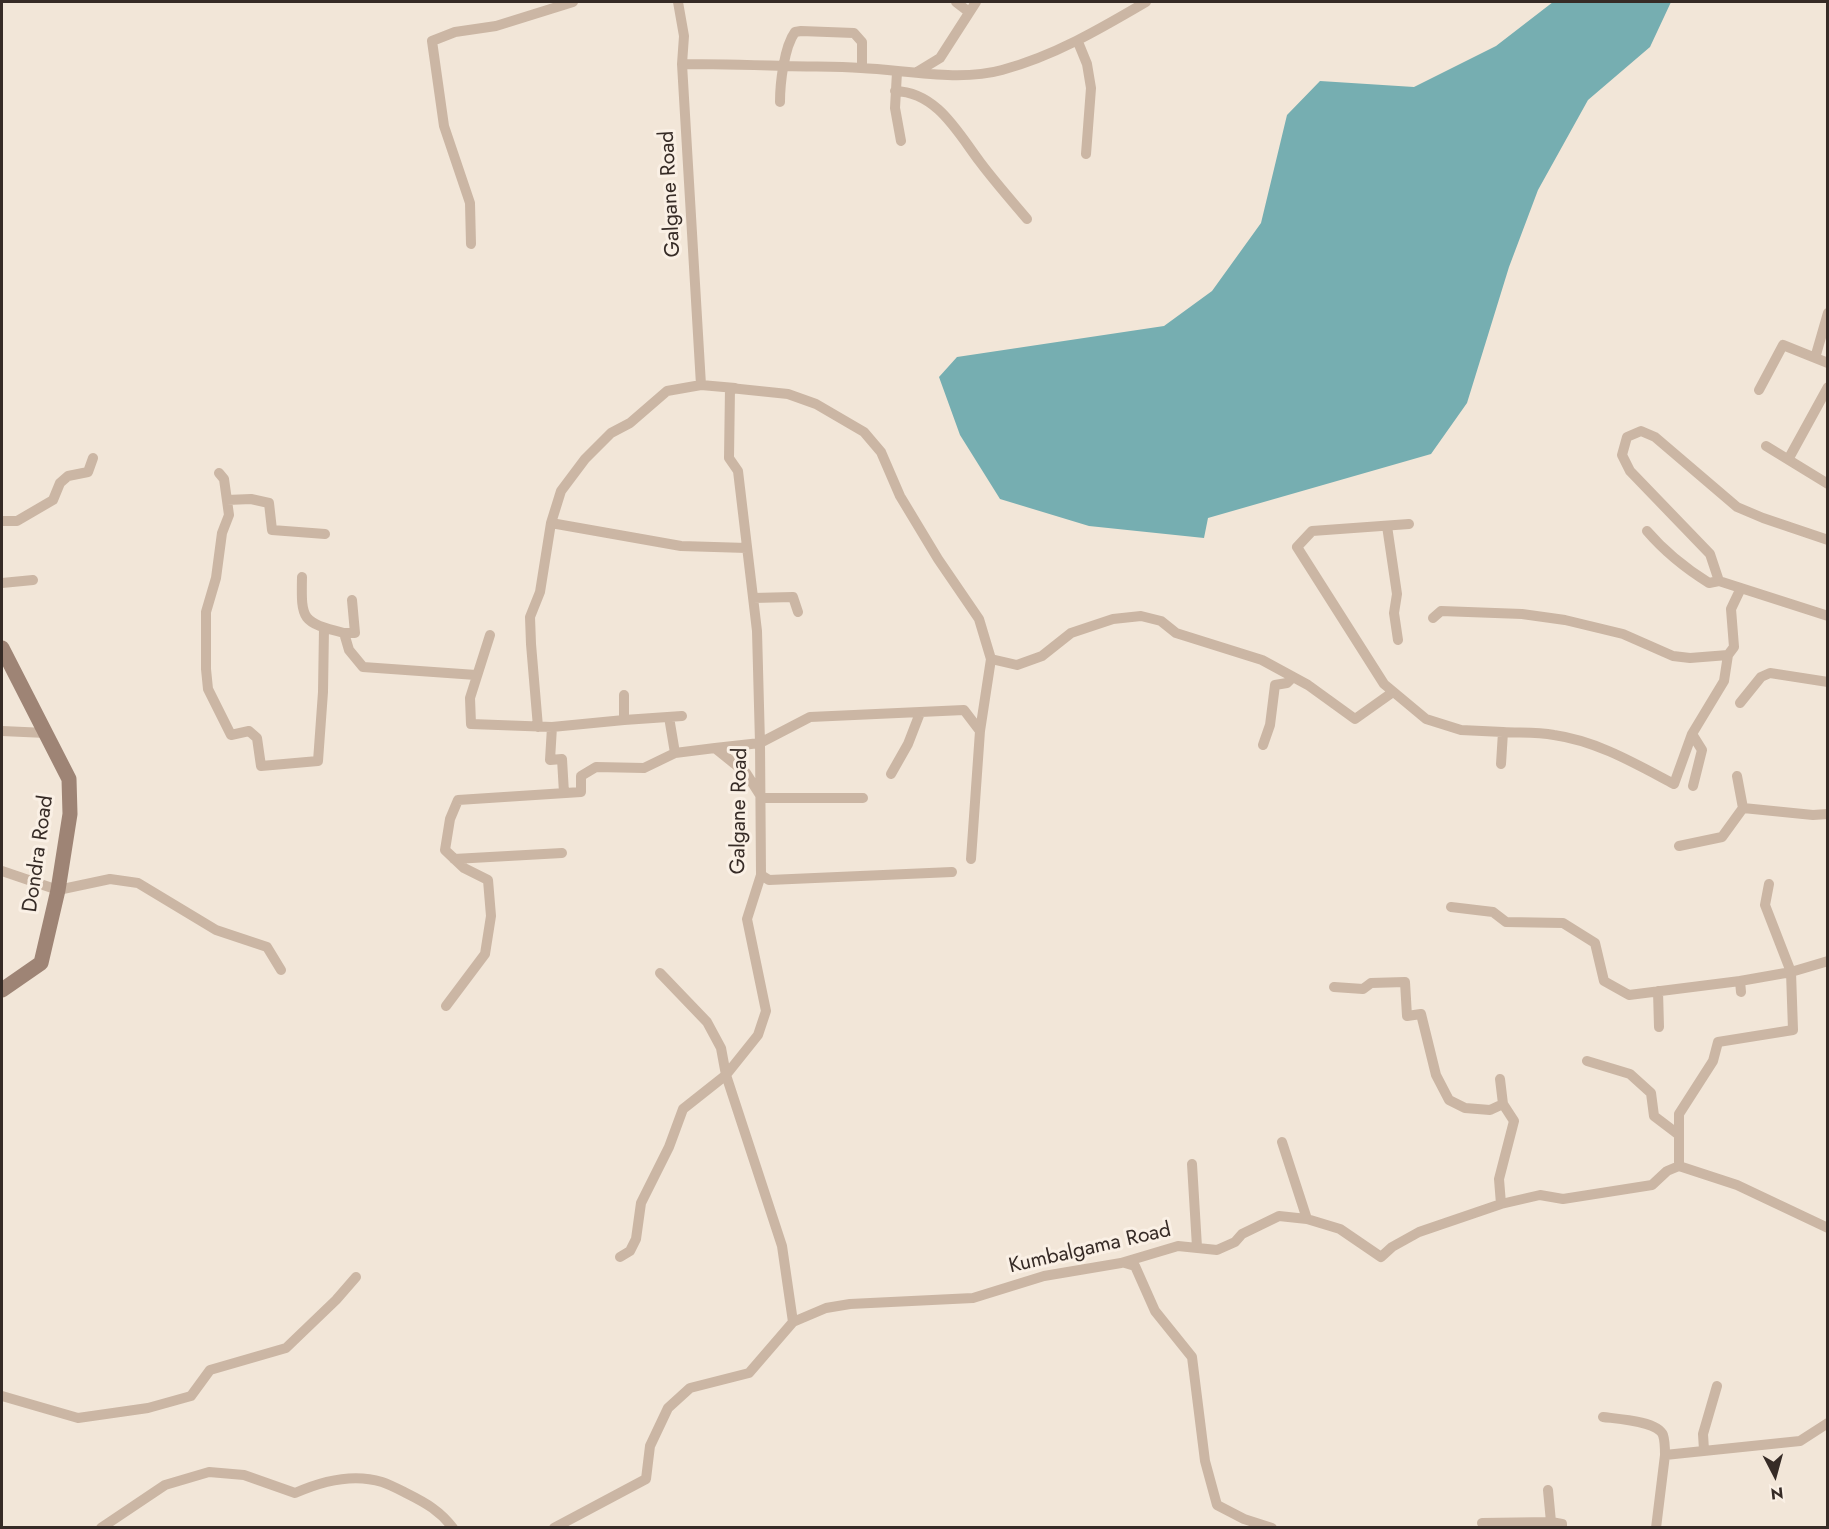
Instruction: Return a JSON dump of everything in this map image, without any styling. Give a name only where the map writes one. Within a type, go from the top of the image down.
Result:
[{"type":"street","points":[[471,244],[470,204],[444,126],[432,41],[455,32],[496,26],[573,2]]},
{"type":"street","name":"Galgane Road","points":[[678,2],[684,36],[682,64],[700,385]]},
{"type":"street","points":[[956,2],[969,12]]},
{"type":"street","points":[[917,72],[940,58],[976,2]]},
{"type":"street","points":[[682,64],[862,68],[964,75],[1001,71],[1078,42],[1146,2]]},
{"type":"street","points":[[780,102],[780,76],[785,66],[790,39],[795,32],[854,33],[862,42],[862,68]]},
{"type":"street","points":[[1078,42],[1087,64],[1091,88],[1086,154]]},
{"type":"street","points":[[897,72],[895,108],[901,141]]},
{"type":"street","points":[[896,91],[907,91],[919,95],[955,126],[1027,219]]},
{"type":"street","points":[[1815,358],[1827,314]]},
{"type":"street","points":[[1760,390],[1783,345],[1827,363]]},
{"type":"street","points":[[538,727],[530,617],[540,592],[551,523],[561,491],[585,459],[611,433],[630,423],[667,391],[700,385],[788,394],[816,404],[864,432],[881,452],[900,496],[938,559],[979,619],[991,658],[980,731],[971,858]]},
{"type":"street","points":[[1789,458],[1827,387]]},
{"type":"street","points":[[730,388],[792,395],[842,420]]},
{"type":"street","name":"Galgane Road","points":[[620,1257],[630,1251],[636,1239],[641,1203],[669,1147],[683,1109],[726,1075],[758,1035],[766,1011],[747,919],[761,875],[762,798],[757,631],[738,471],[729,458],[730,388]]},
{"type":"street","points":[[1719,581],[1710,554],[1630,471],[1622,455],[1627,437],[1641,431],[1655,437],[1737,507],[1827,540]]},
{"type":"street","points":[[1766,446],[1789,458],[1827,484]]},
{"type":"street","points":[[2,521],[17,521],[53,500],[60,483],[68,476],[87,472],[93,458]]},
{"type":"street","points":[[219,473],[224,479],[229,515],[222,533],[216,578],[206,612],[208,689],[231,735],[249,731],[257,738],[261,766],[318,761],[323,692],[324,628]]},
{"type":"street","points":[[227,500],[251,499],[269,503],[272,530],[325,534]]},
{"type":"street","points":[[551,523],[681,546],[747,548]]},
{"type":"street","points":[[1409,524],[1312,531],[1297,547],[1384,684],[1426,719],[1461,730],[1555,735],[1596,746],[1626,758],[1674,784],[1692,734],[1724,681],[1728,655],[1734,647],[1731,609],[1741,588]]},
{"type":"street","points":[[1387,526],[1397,594],[1394,613],[1398,640]]},
{"type":"street","points":[[1647,531],[1665,551],[1709,583],[1719,581],[1827,616]]},
{"type":"street","points":[[302,577],[301,608],[313,625],[344,633],[355,633],[352,600]]},
{"type":"street","points":[[2,583],[33,580]]},
{"type":"street","points":[[753,598],[793,597],[798,612]]},
{"type":"street","points":[[1433,618],[1441,611],[1522,614],[1565,620],[1623,634],[1672,656],[1690,658],[1728,655]]},
{"type":"street","points":[[991,658],[1017,665],[1042,656],[1071,633],[1113,619],[1141,616],[1161,621],[1176,633],[1262,660],[1308,685],[1355,719],[1393,692]]},
{"type":"street","points":[[344,633],[349,650],[363,667],[476,675]]},
{"type":"street","points":[[490,635],[470,698],[471,724],[552,727],[682,716]]},
{"type":"street","name":"Dondra Road","points":[[2,648],[69,779],[70,813],[58,890],[41,963],[2,990]]},
{"type":"street","points":[[1740,703],[1761,676],[1770,674],[1827,682]]},
{"type":"street","points":[[1263,745],[1269,726],[1275,685],[1287,682],[1293,677]]},
{"type":"street","points":[[624,695],[624,720]]},
{"type":"street","points":[[446,1006],[485,954],[491,916],[488,880],[464,868],[445,850],[450,819],[458,800],[581,792],[581,776],[596,767],[645,768],[675,753],[760,743],[810,717],[964,710],[980,731]]},
{"type":"street","points":[[891,774],[908,744],[920,713]]},
{"type":"street","points":[[669,717],[675,753]]},
{"type":"street","points":[[552,727],[550,760],[562,759],[564,793]]},
{"type":"street","points":[[2,731],[46,733]]},
{"type":"street","points":[[1501,764],[1503,732]]},
{"type":"street","points":[[1692,734],[1702,750],[1693,786]]},
{"type":"street","points":[[715,748],[746,773],[762,798],[863,798]]},
{"type":"street","points":[[1679,846],[1722,837],[1743,807],[1737,776]]},
{"type":"street","points":[[1743,807],[1813,815],[1827,814]]},
{"type":"street","points":[[454,859],[562,853]]},
{"type":"street","points":[[2,871],[58,890],[110,879],[138,884],[216,930],[267,947],[281,970]]},
{"type":"street","points":[[761,875],[769,880],[952,872]]},
{"type":"street","points":[[1769,884],[1765,905],[1791,972],[1793,1030],[1718,1042],[1713,1061],[1679,1114],[1679,1167],[1737,1185],[1827,1228]]},
{"type":"street","points":[[1451,907],[1493,912],[1506,922],[1563,923],[1595,943],[1604,981],[1629,995],[1741,986],[1827,961]]},
{"type":"street","points":[[660,973],[706,1022],[721,1048],[726,1075],[782,1246],[793,1322]]},
{"type":"street","points":[[1334,987],[1363,989],[1371,983],[1406,982],[1407,1016],[1421,1014],[1436,1075],[1449,1100],[1465,1108],[1490,1110],[1503,1104]]},
{"type":"street","points":[[1658,991],[1659,1028]]},
{"type":"street","points":[[1587,1061],[1629,1074],[1651,1093],[1653,1116],[1679,1135]]},
{"type":"street","points":[[1500,1079],[1503,1104],[1514,1121],[1500,1179],[1501,1204]]},
{"type":"street","points":[[1282,1142],[1307,1219]]},
{"type":"street","points":[[1192,1164],[1197,1247]]},
{"type":"street","name":"Kumbalgama Road","points":[[555,1527],[646,1479],[650,1446],[668,1408],[690,1388],[749,1373],[793,1322],[826,1308],[850,1304],[973,1298],[1044,1276],[1121,1263],[1178,1246],[1217,1250],[1235,1242],[1242,1234],[1279,1216],[1307,1219],[1340,1229],[1381,1257],[1392,1247],[1419,1232],[1501,1204],[1540,1195],[1563,1199],[1652,1185],[1667,1171],[1679,1167]]},
{"type":"street","points":[[1121,1263],[1127,1262],[1135,1266],[1155,1311],[1192,1357],[1204,1461],[1217,1505],[1244,1519],[1272,1527]]},
{"type":"street","points":[[2,1396],[78,1418],[148,1408],[191,1396],[210,1370],[286,1348],[336,1300],[356,1277]]},
{"type":"street","points":[[1704,1450],[1703,1434],[1717,1386]]},
{"type":"street","points":[[1604,1417],[1646,1424],[1658,1428],[1663,1436],[1665,1455],[1656,1527]]},
{"type":"street","points":[[1665,1455],[1800,1441],[1827,1422]]},
{"type":"street","points":[[101,1527],[165,1485],[209,1472],[244,1475],[295,1493],[320,1483],[351,1478],[382,1482],[427,1503],[442,1514],[453,1527]]},
{"type":"street","points":[[1548,1490],[1551,1522]]},
{"type":"street","points":[[1482,1523],[1551,1522],[1562,1524],[1562,1527]]},
{"type":"water","points":[[1553,2],[1671,2],[1650,47],[1588,100],[1538,190],[1509,267],[1467,403],[1431,454],[1208,518],[1204,538],[1089,526],[1000,499],[960,435],[939,377],[957,357],[1164,326],[1212,291],[1261,223],[1287,115],[1320,81],[1414,87],[1496,46]]}]
